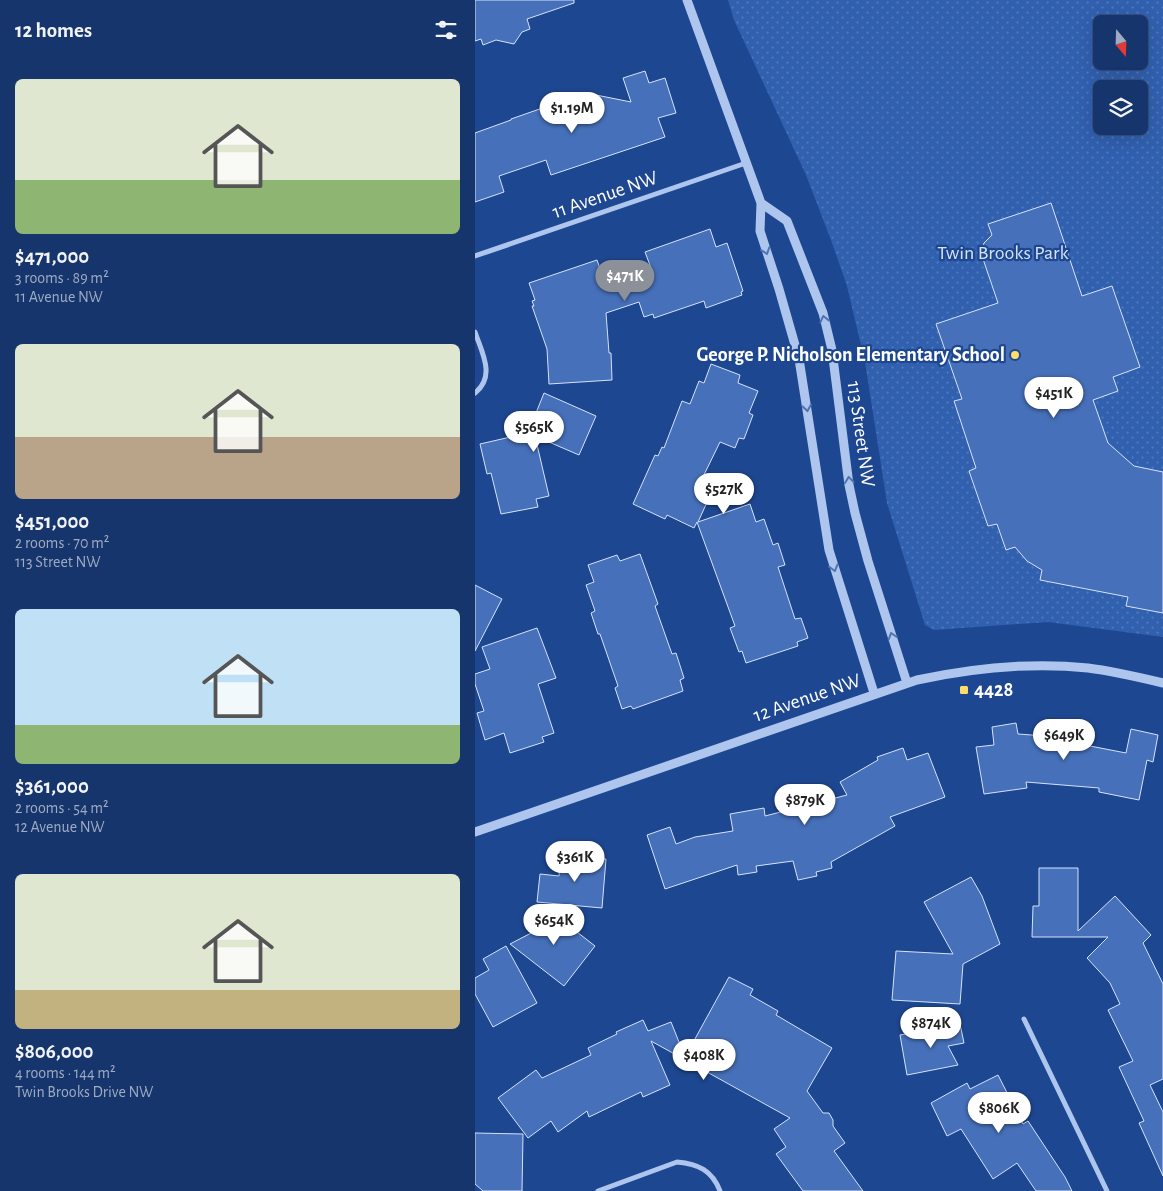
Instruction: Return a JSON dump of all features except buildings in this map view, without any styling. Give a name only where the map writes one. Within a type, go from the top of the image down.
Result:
[{"type":"street","points":[[687,0],[761,203],[760,231],[779,288],[799,359],[829,550],[874,694]]},
{"type":"street","name":"11 Avenue NW","points":[[475,256],[745,163]]},
{"type":"street","name":"113 Street NW","points":[[761,203],[787,221],[823,313],[832,350],[849,485],[855,512],[867,561],[907,683]]},
{"type":"street","points":[[475,332],[487,372],[485,382],[475,393]]},
{"type":"street","name":"12 Avenue NW","points":[[475,832],[874,694],[907,683],[949,673],[979,669],[1058,666],[1089,668],[1163,683]]},
{"type":"street","points":[[1024,1019],[1107,1191]]},
{"type":"street","points":[[598,1191],[677,1162],[701,1166],[710,1173],[720,1191]]},
{"type":"green space","name":"Twin Brooks Park","points":[[728,0],[1163,0],[1163,637],[1048,622],[934,630],[925,625],[887,503],[865,362],[847,286],[806,175],[734,20]]},
{"type":"place","name":"George P. Nicholson Elementary School","points":[[1015,355]]},
{"type":"place","name":"4428","points":[[964,690]]}]
